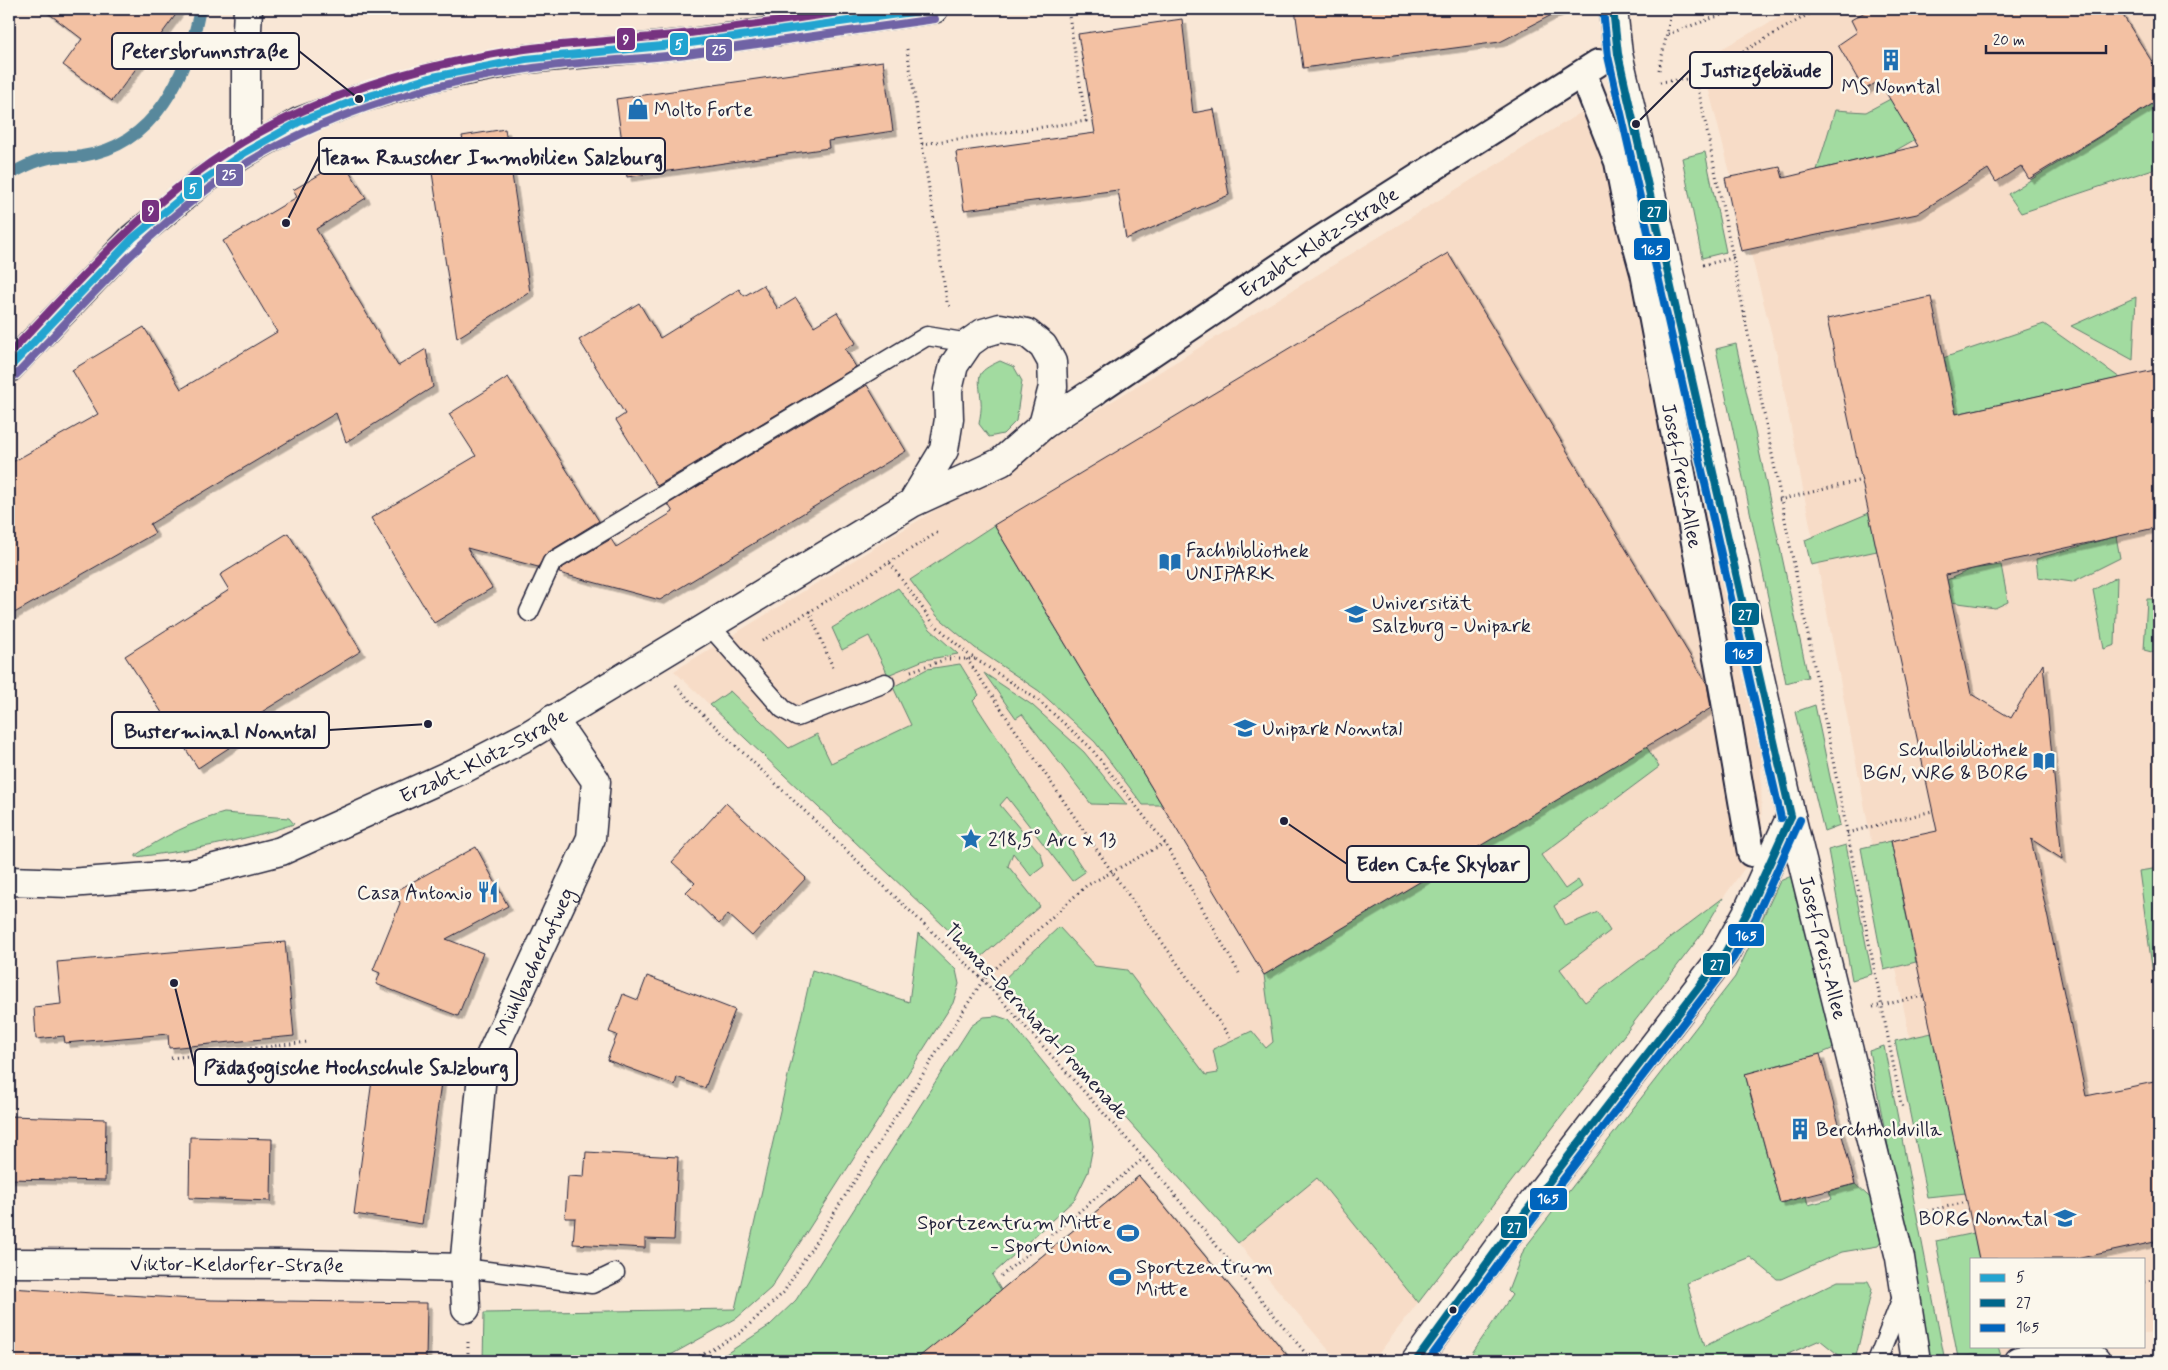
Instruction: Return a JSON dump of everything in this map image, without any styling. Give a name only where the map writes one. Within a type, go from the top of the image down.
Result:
[{"type":"street","points":[[246,152],[248,9]]},
{"type":"street","points":[[9,368],[133,238],[202,181],[246,152],[299,122],[359,99],[433,77],[526,59],[683,44],[779,20],[902,14],[934,9]]},
{"type":"street","name":"Josef-Preis-Allee","points":[[1613,9],[1618,54],[1656,214],[1791,816],[1900,1258],[1916,1361]]},
{"type":"street","name":"Josef-Preis-Allee","points":[[1590,69],[1618,162],[1628,218],[1644,273],[1723,690],[1751,853]]},
{"type":"street","name":"Erzabt-Klotz-Straße","points":[[9,881],[69,883],[190,874],[281,852],[467,768],[653,660],[912,503],[1001,462],[1043,425],[1318,241],[1590,69]]},
{"type":"street","name":"Erzabt-Klotz-Straße","points":[[912,503],[944,450],[949,419],[948,390],[954,365],[969,343],[983,333],[1000,328],[1027,333],[1043,346],[1052,362],[1053,387],[1043,425]]},
{"type":"street","name":"Mühlbacherhofweg","points":[[466,1308],[464,1268],[482,1074],[591,838],[596,781],[553,719]]},
{"type":"street","points":[[1416,1361],[1498,1248],[1724,953],[1747,913],[1791,816]]},
{"type":"street","name":"Viktor-Keldorfer-Straße","points":[[9,1263],[282,1264],[464,1268]]},
{"type":"street","points":[[2019,1361],[2062,1354],[2094,1359],[2096,1361]]},
{"type":"lane","points":[[529,612],[552,562],[560,557],[926,336],[969,343]]},
{"type":"lane","points":[[710,626],[783,709],[797,716],[885,683]]},
{"type":"lane","points":[[464,1268],[592,1284],[615,1273]]},
{"type":"lane","points":[[1877,1361],[1905,1292]]},
{"type":"path","points":[[922,144],[1086,121],[1068,9]]},
{"type":"path","points":[[1672,9],[1657,82],[1696,78],[1818,9]]},
{"type":"path","points":[[1667,35],[1738,9]]},
{"type":"path","points":[[902,14],[948,302],[969,343]]},
{"type":"path","points":[[1696,78],[1902,1112]]},
{"type":"path","points":[[2154,233],[2159,230]]},
{"type":"path","points":[[1700,265],[1733,258]]},
{"type":"path","points":[[1780,500],[1862,480]]},
{"type":"path","points":[[890,563],[933,623],[976,659],[1038,700],[1090,747],[1165,843],[1239,973]]},
{"type":"path","points":[[793,574],[846,699]]},
{"type":"path","points":[[885,683],[920,667],[947,659],[976,659]]},
{"type":"path","points":[[966,659],[1112,872],[1230,1037]]},
{"type":"path","name":"Thomas-Bernhard-Promenade","points":[[653,660],[697,709],[983,980],[1144,1158],[1312,1361]]},
{"type":"path","points":[[1847,833],[1932,811]]},
{"type":"path","points":[[691,1361],[739,1334],[783,1293],[983,980],[1086,886],[1165,843]]},
{"type":"path","points":[[1882,1005],[1924,996]]},
{"type":"path","points":[[171,1058],[308,1042]]},
{"type":"path","points":[[1001,1276],[1144,1158]]},
{"type":"path","points":[[1922,1212],[1967,1202]]},
{"type":"path","points":[[1921,1203],[1924,1221]]},
{"type":"path","points":[[2146,1281],[2159,1278]]},
{"type":"shaded area","points":[[1794,9],[2159,9],[2159,1333],[2146,1334],[2146,1258],[1970,1258],[1970,1348],[2039,1348],[2001,1356],[1971,1355],[1777,355],[1701,60]]},
{"type":"shaded area","name":"Unipark Nonntal","points":[[1611,94],[1761,751],[1762,844],[1723,898],[1701,935],[1373,1361],[1338,1361],[1238,1243],[1001,981],[674,671]]},
{"type":"green space","points":[[1896,96],[1914,140],[1893,152],[1817,170],[1835,110],[1866,112]]},
{"type":"green space","points":[[2159,100],[2159,167],[2021,213],[2008,194]]},
{"type":"green space","points":[[1705,152],[1726,252],[1702,258],[1682,158]]},
{"type":"green space","points":[[2136,297],[2133,360],[2071,326]]},
{"type":"green space","points":[[2044,324],[2120,378],[1956,414],[1943,358]]},
{"type":"green space","points":[[1736,344],[1808,677],[1786,683],[1716,349]]},
{"type":"green space","points":[[1000,361],[1014,367],[1022,381],[1016,421],[1003,434],[989,437],[979,424],[981,407],[979,380],[982,372]]},
{"type":"green space","points":[[1869,513],[1877,551],[1811,565],[1805,540]]},
{"type":"green space","points":[[994,525],[1162,805],[1143,805],[1095,742],[1039,691],[975,648],[937,616],[910,580]]},
{"type":"green space","points":[[2116,536],[2120,558],[2072,582],[2038,577],[2036,559]]},
{"type":"green space","points":[[2001,565],[2008,602],[1995,608],[1951,602],[1947,580],[1972,569]]},
{"type":"green space","points":[[2117,577],[2115,645],[2104,649],[2093,590]]},
{"type":"green space","points":[[898,588],[930,629],[958,654],[924,660],[888,675],[869,636],[842,650],[832,628]]},
{"type":"green space","points":[[2147,599],[2159,599],[2159,654],[2144,650]]},
{"type":"green space","points":[[960,664],[979,695],[973,701],[1085,872],[1072,881],[1007,797],[1000,805],[1041,854],[1044,866],[1031,876],[1013,853],[1008,866],[1040,906],[979,959],[710,705],[730,691],[789,748],[817,734],[831,763],[911,725],[893,687],[927,669]]},
{"type":"green space","points":[[984,673],[1032,705],[1084,752],[1127,805],[1091,804],[1022,714],[1016,718]]},
{"type":"green space","points":[[1815,705],[1840,825],[1824,831],[1795,712]]},
{"type":"green space","points":[[1646,746],[1659,767],[1541,855],[1565,889],[1578,880],[1582,887],[1554,906],[1565,926],[1598,912],[1610,931],[1560,969],[1585,1002],[1723,898],[1701,935],[1418,1303],[1317,1178],[1238,1243],[1002,981],[1059,927],[1095,966],[1127,970],[1206,1075],[1218,1073],[1213,1049],[1252,1031],[1266,1048],[1273,1042],[1264,975]]},
{"type":"green space","points":[[224,813],[289,818],[294,824],[216,845],[136,857],[136,855],[178,830]]},
{"type":"green space","points":[[1891,841],[1916,962],[1884,970],[1861,848]]},
{"type":"green space","points":[[1846,845],[1872,974],[1852,980],[1828,850]]},
{"type":"green space","points":[[2159,868],[2159,1019],[2139,871]]},
{"type":"green space","points":[[1796,874],[1841,1045],[1820,1054],[1745,1074],[1780,1203],[1806,1196],[1808,1205],[1832,1199],[1829,1191],[1855,1184],[1878,1205],[1887,1233],[1878,1246],[1842,1252],[1781,1279],[1777,1279],[1750,1257],[1687,1283],[1705,1346],[1838,1281],[1868,1281],[1872,1289],[1856,1356],[1846,1361],[1820,1340],[1772,1361],[1471,1361],[1470,1356],[1512,1295],[1508,1291],[1524,1249],[1735,977],[1780,881]]},
{"type":"green space","points":[[918,933],[956,970],[959,984],[953,1003],[771,1288],[737,1318],[660,1361],[483,1361],[484,1313],[735,1309],[812,970],[909,1002]]},
{"type":"green space","points":[[997,1016],[1009,1020],[1089,1119],[1093,1146],[1088,1172],[1075,1199],[992,1275],[1001,1290],[1139,1176],[1292,1361],[715,1361],[769,1326],[796,1300],[971,1026],[984,1017]]},
{"type":"green space","points":[[1932,1033],[1966,1193],[1927,1197],[1895,1041]]},
{"type":"green space","points":[[1884,1046],[1945,1361],[1931,1361],[1869,1051]]},
{"type":"green space","points":[[1974,1233],[1979,1258],[1970,1258],[1970,1348],[1999,1348],[2001,1356],[1971,1355],[1958,1358],[1936,1241]]},
{"type":"building","points":[[43,9],[180,9],[112,101],[63,65],[82,39]]},
{"type":"building","points":[[1295,9],[1563,9],[1500,42],[1303,68]]},
{"type":"building","points":[[1870,9],[2119,9],[2159,73],[2159,100],[2029,179],[2021,166],[1996,182],[1988,169],[1917,214],[1741,251],[1725,178],[1780,167],[1783,178],[1918,146],[1879,81],[1864,90],[1838,45],[1857,32],[1851,20]]},
{"type":"building","points":[[1182,19],[1193,113],[1214,109],[1229,195],[1126,239],[1118,190],[964,210],[956,152],[1095,133],[1078,34]]},
{"type":"building","points":[[883,61],[893,131],[828,141],[829,148],[627,177],[616,99]]},
{"type":"building","points":[[505,129],[530,292],[457,338],[428,146],[463,141],[462,136]]},
{"type":"building","points":[[343,161],[366,198],[316,229],[398,366],[426,349],[433,387],[346,442],[336,413],[150,524],[155,533],[9,616],[9,464],[98,414],[72,370],[144,327],[181,389],[277,332],[223,241],[297,197],[293,190]]},
{"type":"building","name":"Universität Salzburg - Unipark","points":[[1448,253],[1707,684],[1711,708],[1264,975],[994,525]]},
{"type":"building","points":[[763,285],[778,309],[796,298],[814,326],[837,312],[856,343],[845,349],[856,367],[657,486],[616,420],[625,414],[579,340],[639,303],[660,338],[739,289],[744,296]]},
{"type":"building","points":[[1931,297],[1956,414],[2159,369],[2159,527],[1946,575],[1971,694],[2011,718],[2043,664],[2062,859],[2031,839],[2086,1096],[2159,1081],[2159,1241],[2081,1258],[1979,1258],[1891,841],[1937,831],[1827,319]]},
{"type":"building","points":[[508,377],[599,521],[547,553],[538,567],[467,548],[492,588],[434,623],[371,518],[476,456],[449,414]]},
{"type":"building","points":[[867,385],[906,451],[660,600],[559,573],[560,569],[611,539],[616,547],[673,512],[668,504]]},
{"type":"building","points":[[288,533],[361,651],[260,713],[267,723],[198,768],[125,656],[229,590],[220,575]]},
{"type":"building","points":[[726,803],[806,878],[752,936],[728,914],[719,924],[686,892],[695,883],[672,862]]},
{"type":"building","points":[[476,847],[508,906],[446,939],[483,953],[458,1016],[376,984],[380,973],[373,970],[400,903],[394,892]]},
{"type":"building","points":[[285,942],[294,1036],[169,1048],[168,1034],[65,1043],[64,1036],[36,1039],[34,1007],[61,1004],[57,962]]},
{"type":"building","points":[[647,976],[735,1010],[705,1088],[677,1077],[675,1085],[607,1060],[617,1035],[609,1032],[623,994],[638,1000]]},
{"type":"building","name":"Berchtholdvilla","points":[[1820,1054],[1855,1184],[1780,1203],[1745,1074]]},
{"type":"building","points":[[375,1058],[443,1068],[422,1224],[354,1214]]},
{"type":"building","points":[[9,1116],[106,1119],[105,1181],[9,1179]]},
{"type":"building","points":[[190,1137],[272,1139],[271,1201],[189,1198]]},
{"type":"building","points":[[586,1152],[678,1157],[674,1240],[645,1239],[645,1248],[573,1244],[575,1218],[565,1218],[568,1176],[584,1177]]},
{"type":"building","name":"Sportzentrum Mitte","points":[[1139,1176],[1292,1361],[914,1361],[950,1332]]},
{"type":"building","points":[[9,1288],[211,1300],[427,1303],[426,1361],[9,1361]]},
{"type":"waterway","points":[[9,175],[31,164],[49,158],[79,157],[108,149],[130,138],[148,122],[164,103],[176,82],[194,34],[200,9]]},
{"type":"transit line","name":"9","points":[[9,354],[122,237],[170,194],[195,174],[232,149],[270,126],[310,107],[394,77],[481,56],[525,49],[705,31],[863,9]]},
{"type":"transit line","name":"5","points":[[9,368],[133,238],[202,181],[246,152],[299,122],[359,99],[433,77],[526,59],[683,44],[934,9]]},
{"type":"transit line","name":"27","points":[[1613,9],[1618,54],[1791,816]]},
{"type":"transit line","name":"165","points":[[1603,10],[1608,56],[1781,818]]},
{"type":"transit line","name":"25","points":[[16,375],[156,231],[208,189],[244,165],[320,125],[401,96],[485,76],[567,64],[686,54],[935,19]]},
{"type":"transit line","name":"27","points":[[1416,1361],[1498,1248],[1725,953],[1747,913],[1791,816]]},
{"type":"transit line","name":"165","points":[[1428,1361],[1506,1254],[1733,958],[1756,917],[1800,820]]},
{"type":"place","name":"MS Nonntal","points":[[1891,60]]},
{"type":"place","name":"Petersbrunnstraße","points":[[359,99]]},
{"type":"place","name":"Molto Forte","points":[[638,109]]},
{"type":"place","name":"Justizgebäude","points":[[1636,124]]},
{"type":"place","name":"Team Rauscher Immobilien Salzburg","points":[[286,223]]},
{"type":"place","name":"Fachbibliothek UNIPARK","points":[[1170,562]]},
{"type":"place","name":"Universität Salzburg - Unipark","points":[[1356,614]]},
{"type":"place","name":"Busterminal Nonntal","points":[[428,724]]},
{"type":"place","name":"Unipark Nonntal","points":[[1245,728]]},
{"type":"place","name":"Schulbibliothek BGN, WRG & BORG","points":[[2044,761]]},
{"type":"place","name":"Eden Cafe Skybar","points":[[1284,821]]},
{"type":"place","name":"218,5° Arc x 13","points":[[971,839]]},
{"type":"place","name":"Casa Antonio","points":[[488,892]]},
{"type":"place","name":"Pädagogische Hochschule Salzburg","points":[[174,983]]},
{"type":"place","name":"Berchtholdvilla","points":[[1800,1129]]},
{"type":"place","name":"BORG Nonntal","points":[[2065,1218]]},
{"type":"place","name":"Sportzentrum Mitte - Sport Union","points":[[1128,1233]]},
{"type":"place","name":"Sportzentrum Mitte","points":[[1120,1277]]}]
